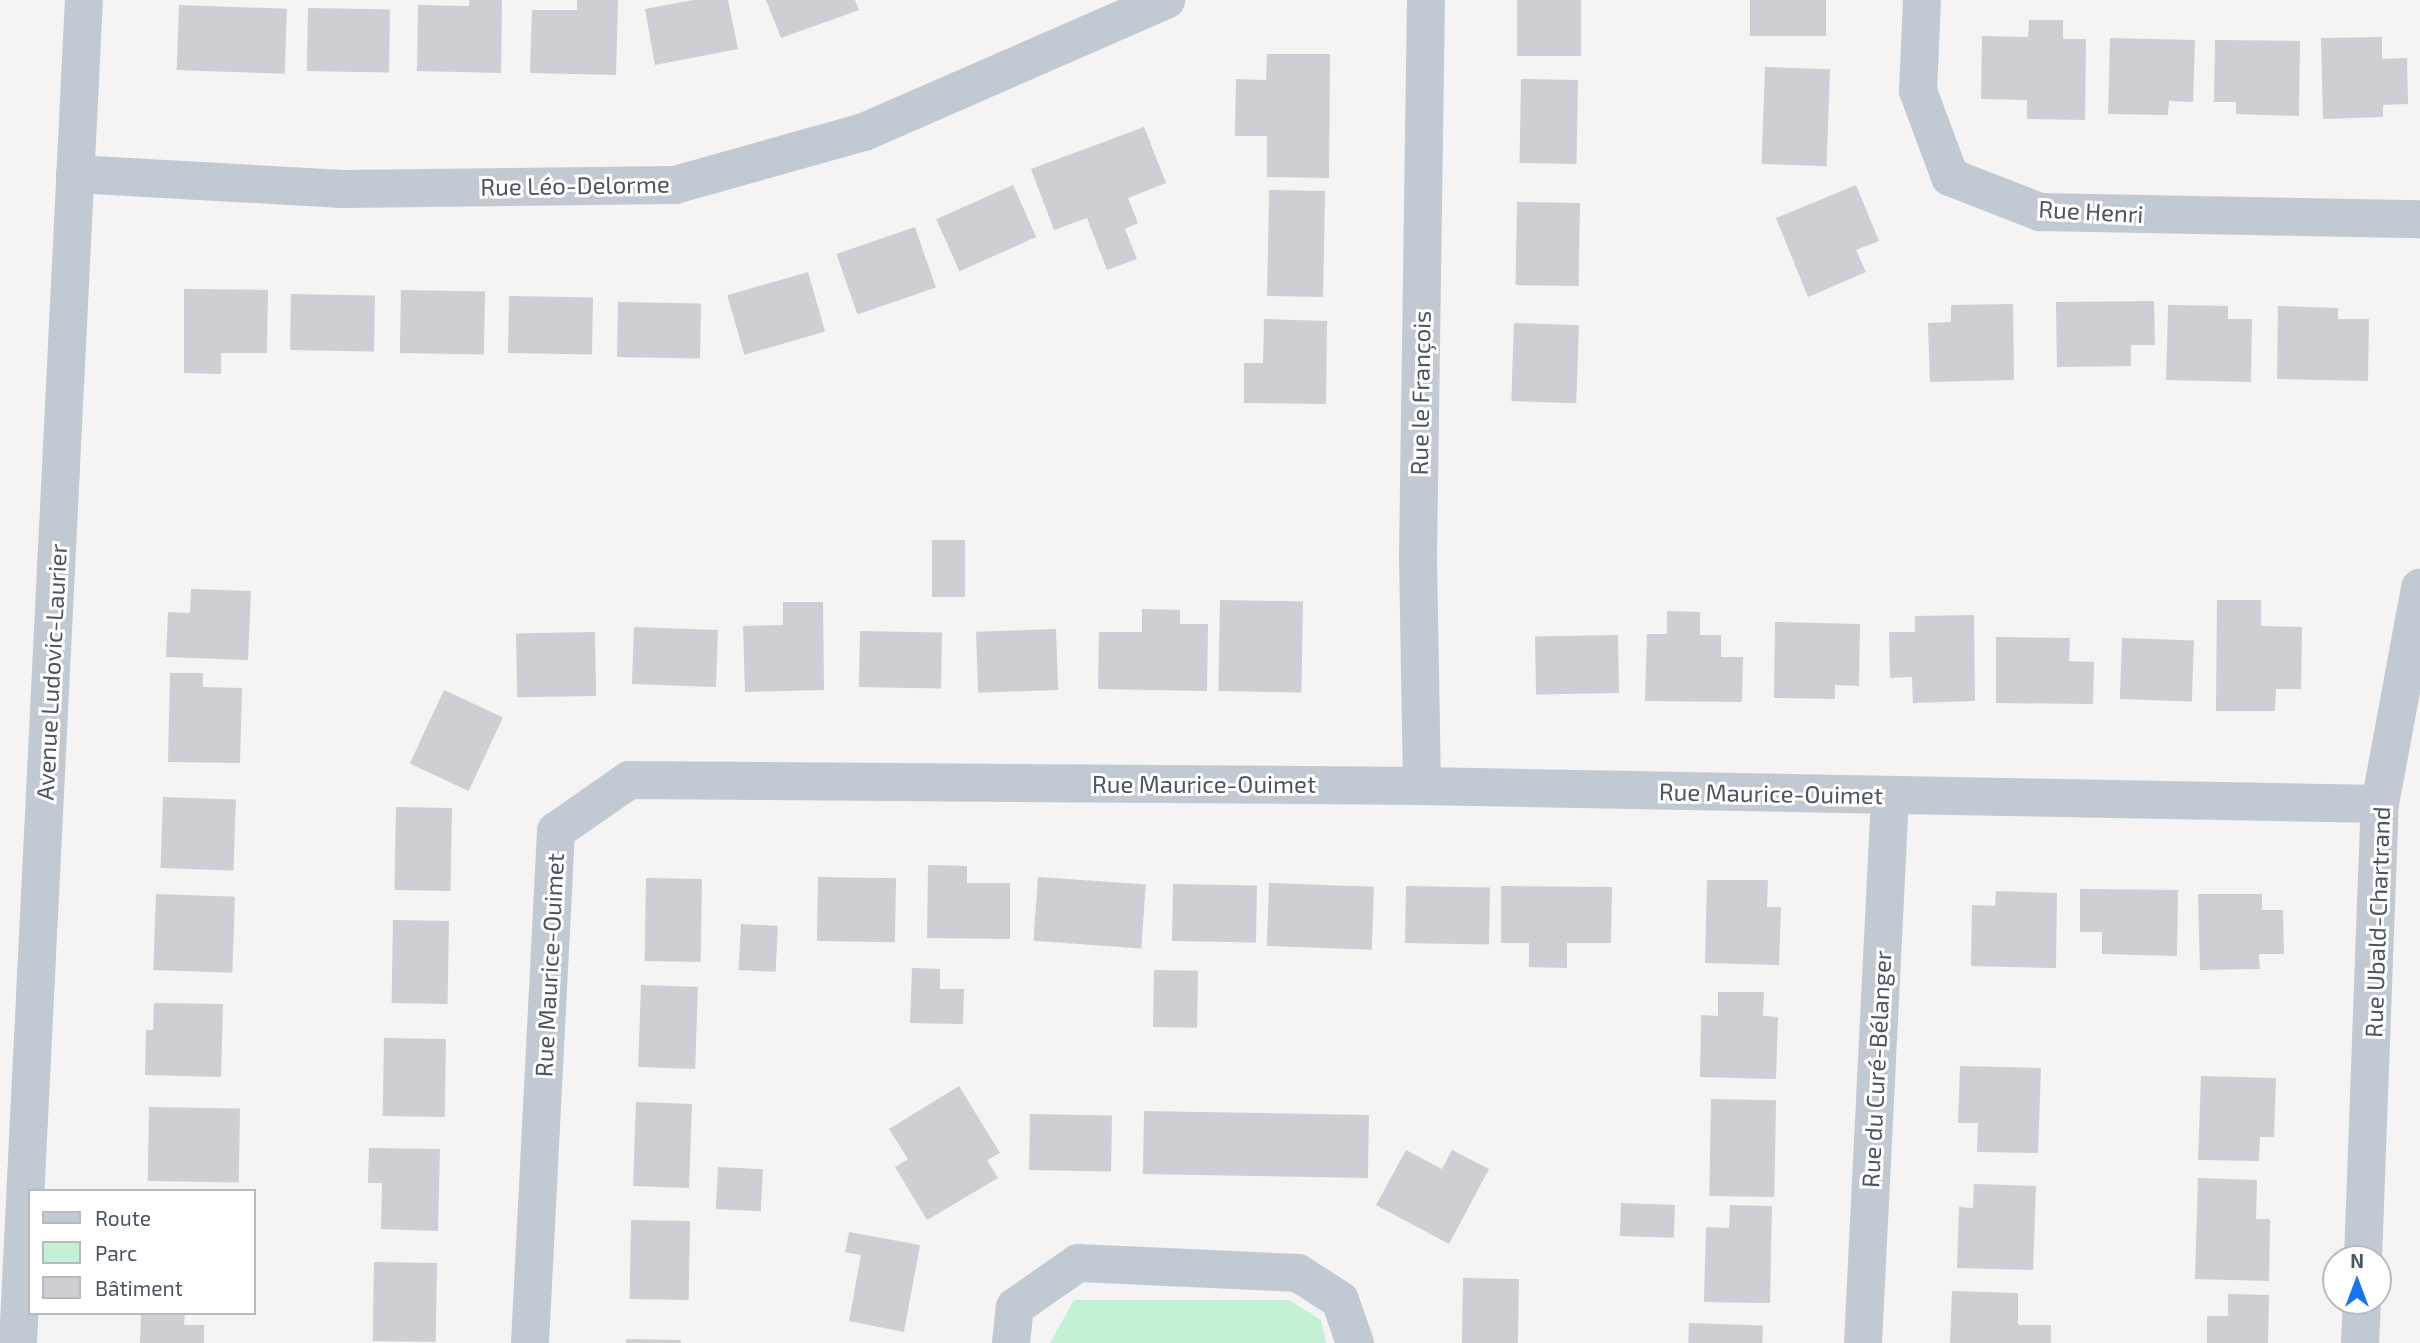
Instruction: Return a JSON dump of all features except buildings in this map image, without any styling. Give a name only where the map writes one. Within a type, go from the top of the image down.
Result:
[{"type":"street","name":"Avenue Ludovic-Laurier","points":[[18,1343],[83,0]]},
{"type":"street","name":"Rue Léo-Delorme","points":[[75,174],[343,189],[675,185],[864,132],[1166,0]]},
{"type":"street","name":"Rue le François","points":[[1422,786],[1418,556],[1426,0]]},
{"type":"street","name":"Rue Henri","points":[[1922,0],[1918,91],[1950,177],[2040,212],[2420,219]]},
{"type":"street","name":"Rue Ubald-Chartrand","points":[[2364,1245],[2380,804],[2420,587]]},
{"type":"street","name":"Rue Maurice-Ouimet","points":[[530,1343],[556,831],[629,780],[1422,786],[2380,804]]},
{"type":"street","name":"Rue du Curé-Bélanger","points":[[1863,1343],[1889,796]]},
{"type":"street","points":[[1011,1343],[1015,1307],[1079,1263],[1298,1273],[1340,1300],[1355,1343]]},
{"type":"street","points":[[2360,1343],[2361,1315]]},
{"type":"green space","points":[[1074,1300],[1289,1300],[1321,1320],[1326,1343],[1050,1343]]}]
